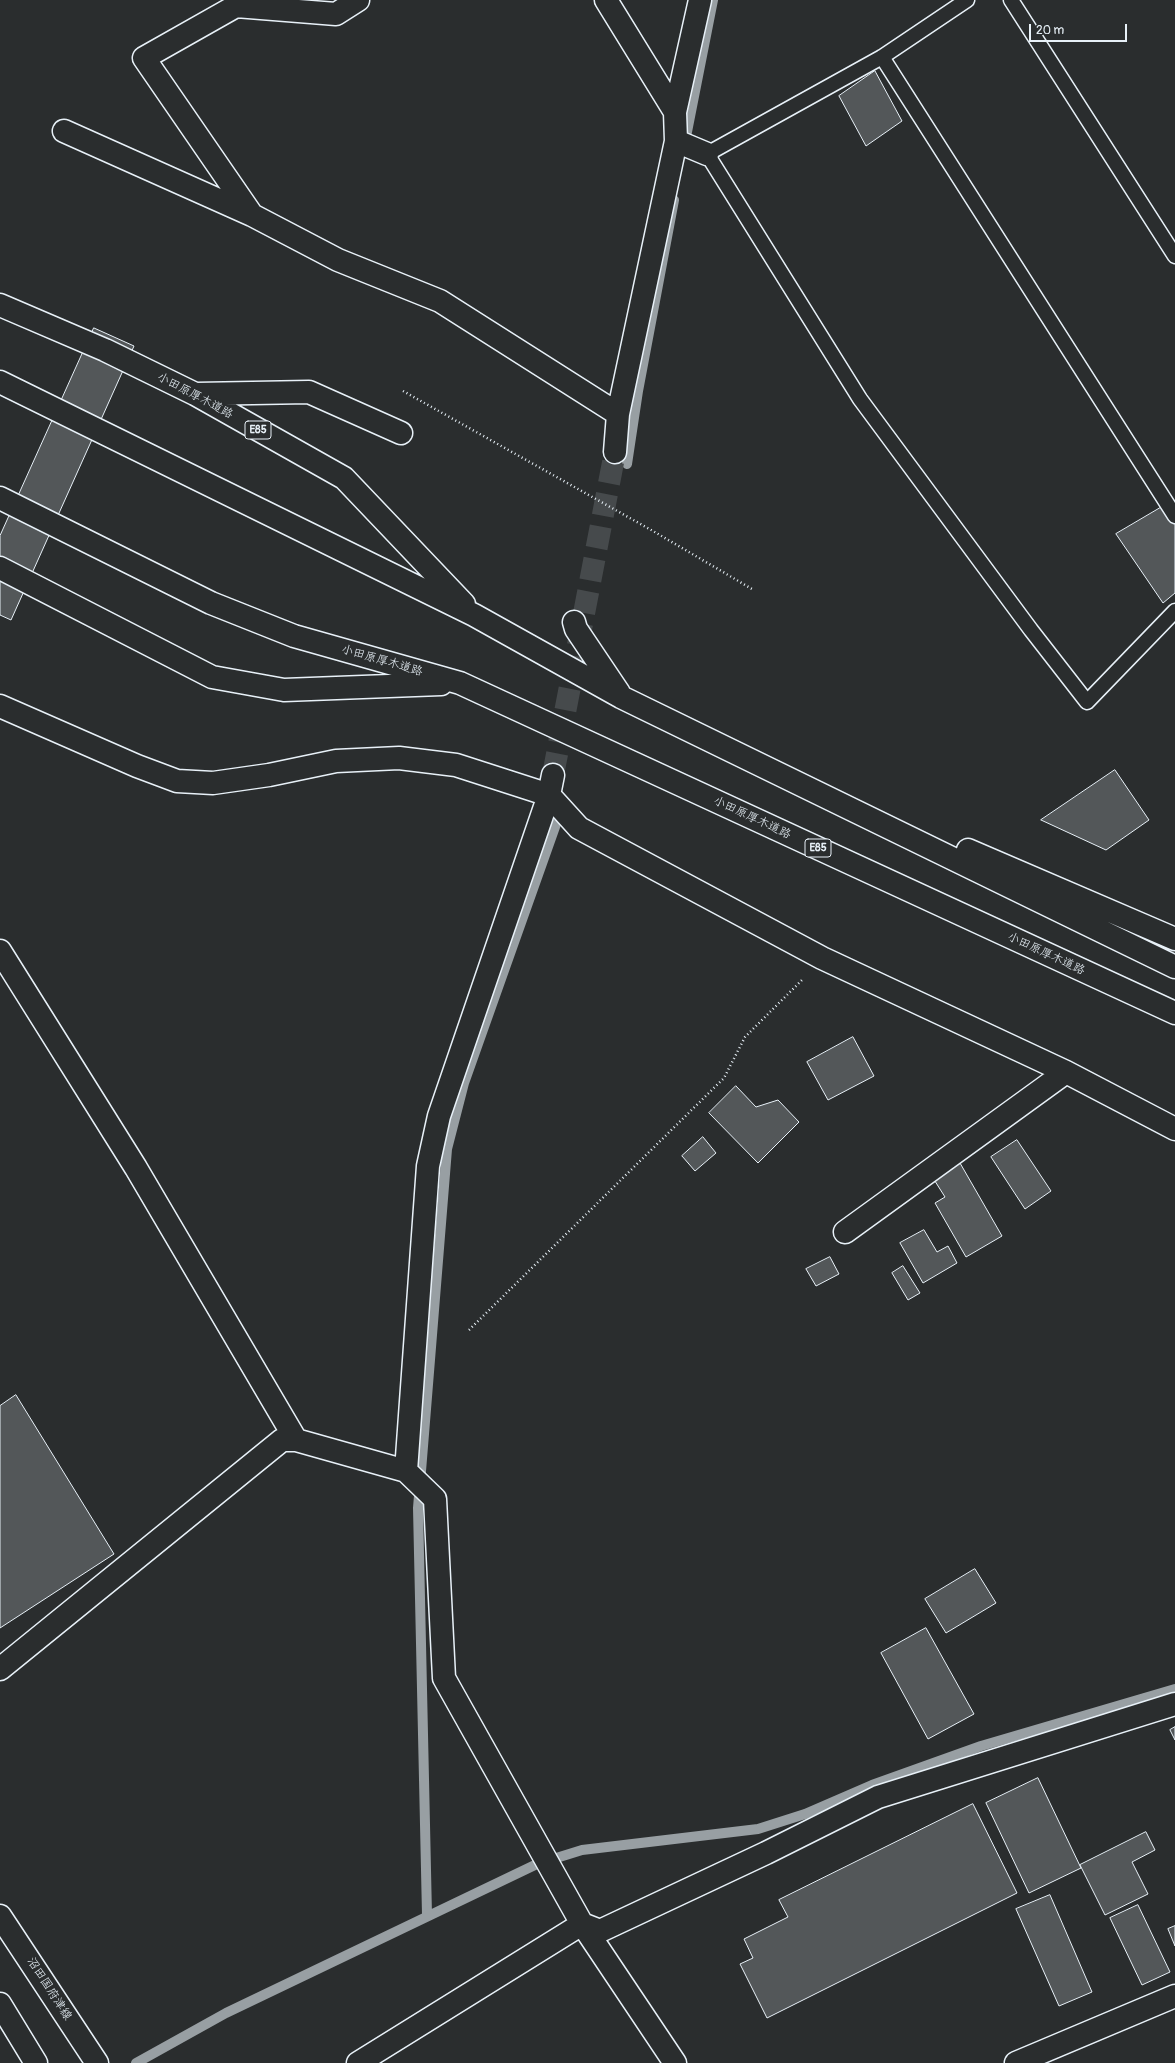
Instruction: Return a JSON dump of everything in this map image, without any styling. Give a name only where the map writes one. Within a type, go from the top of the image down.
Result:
[{"type":"main road","points":[[252,215],[144,58],[236,6],[336,14],[358,0]]},
{"type":"main road","points":[[606,0],[675,112]]},
{"type":"main road","points":[[615,452],[618,414],[676,141],[675,112],[700,0]]},
{"type":"main road","points":[[64,131],[252,215],[338,260],[440,301],[618,414]]},
{"type":"main road","points":[[676,141],[707,154]]},
{"type":"main road","name":"小田原厚木道路","points":[[0,305],[105,350],[195,394],[344,478],[474,615]]},
{"type":"main road","name":"小田原厚木道路","points":[[0,382],[474,615],[621,696],[1175,967]]},
{"type":"main road","points":[[195,394],[309,392],[401,433]]},
{"type":"main road","name":"小田原厚木道路","points":[[0,498],[211,603],[294,636],[460,683],[1175,1013]]},
{"type":"main road","name":"小田原厚木道路","points":[[0,568],[212,677],[284,690],[460,683]]},
{"type":"main road","points":[[574,622],[576,628],[621,696]]},
{"type":"main road","points":[[0,706],[137,766],[177,781],[213,783],[270,775],[336,761],[399,758],[456,765],[551,785],[579,828],[822,958],[1066,1072],[1175,1129]]},
{"type":"main road","points":[[726,747],[1175,939]]},
{"type":"main road","points":[[406,1472],[428,1166],[439,1116],[551,785]]},
{"type":"main road","points":[[0,951],[136,1168],[296,1440]]},
{"type":"main road","points":[[845,1232],[1066,1072]]},
{"type":"main road","points":[[0,1670],[282,1440],[296,1440],[406,1472],[435,1499],[444,1678],[582,1924],[675,2063]]},
{"type":"main road","points":[[582,1924],[600,1931],[878,1797],[1175,1704]]},
{"type":"main road","name":"沼田国府津線","points":[[0,1916],[96,2062]]},
{"type":"main road","points":[[358,2063],[582,1924]]},
{"type":"main road","points":[[1016,2063],[1175,1996]]},
{"type":"main road","points":[[0,2004],[36,2063]]},
{"type":"lane","points":[[967,0],[882,56],[707,154],[860,399],[1031,630],[1087,702],[1175,611]]},
{"type":"lane","points":[[1011,0],[1175,256]]},
{"type":"lane","points":[[882,56],[1175,516]]},
{"type":"path","points":[[403,391],[653,531],[752,589]]},
{"type":"path","points":[[469,1330],[724,1078],[745,1036],[822,958]]},
{"type":"building","points":[[875,71],[902,121],[866,146],[839,96]]},
{"type":"building","points":[[94,328],[134,346],[11,620],[0,615],[0,536]]},
{"type":"building","points":[[1167,504],[1175,516],[1175,593],[1163,603],[1116,534]]},
{"type":"building","points":[[1115,770],[1149,820],[1106,850],[1041,820]]},
{"type":"building","points":[[853,1037],[874,1076],[828,1100],[807,1062]]},
{"type":"building","points":[[736,1086],[756,1107],[778,1100],[799,1122],[758,1163],[709,1113]]},
{"type":"building","points":[[703,1137],[716,1153],[695,1171],[682,1156]]},
{"type":"building","points":[[1017,1140],[1051,1191],[1025,1209],[991,1157]]},
{"type":"building","points":[[960,1163],[1002,1236],[966,1257],[935,1203],[945,1197],[933,1178]]},
{"type":"building","points":[[924,1230],[937,1252],[948,1246],[957,1263],[923,1283],[900,1243]]},
{"type":"building","points":[[830,1257],[839,1274],[816,1286],[806,1269]]},
{"type":"building","points":[[903,1266],[920,1293],[908,1300],[892,1273]]},
{"type":"building","points":[[16,1395],[114,1554],[0,1628],[0,1406]]},
{"type":"building","points":[[975,1569],[996,1603],[946,1633],[925,1599]]},
{"type":"building","points":[[926,1628],[974,1714],[928,1739],[881,1653]]},
{"type":"building","points":[[1175,1727],[1175,1740],[1170,1730]]},
{"type":"building","points":[[1038,1778],[1081,1868],[1029,1893],[986,1803]]},
{"type":"building","points":[[973,1804],[1017,1893],[767,2018],[740,1964],[753,1958],[744,1939],[788,1917],[779,1900]]},
{"type":"building","points":[[1146,1832],[1155,1850],[1132,1862],[1148,1894],[1105,1915],[1080,1865]]},
{"type":"building","points":[[1050,1895],[1092,1992],[1059,2006],[1016,1909]]},
{"type":"building","points":[[1138,1905],[1170,1972],[1142,1985],[1110,1918]]},
{"type":"building","points":[[1175,1926],[1175,1946],[1168,1929]]},
{"type":"waterway","points":[[684,147],[713,0]]},
{"type":"waterway","points":[[627,464],[638,391],[674,200]]},
{"type":"waterway","points":[[427,1915],[418,1508],[447,1149],[464,1083],[556,824]]},
{"type":"waterway","points":[[136,2063],[226,2013],[537,1864],[582,1850],[758,1829],[805,1814],[872,1785],[981,1746],[1175,1689]]},
{"type":"tunnel","points":[[553,775],[615,452]]}]
